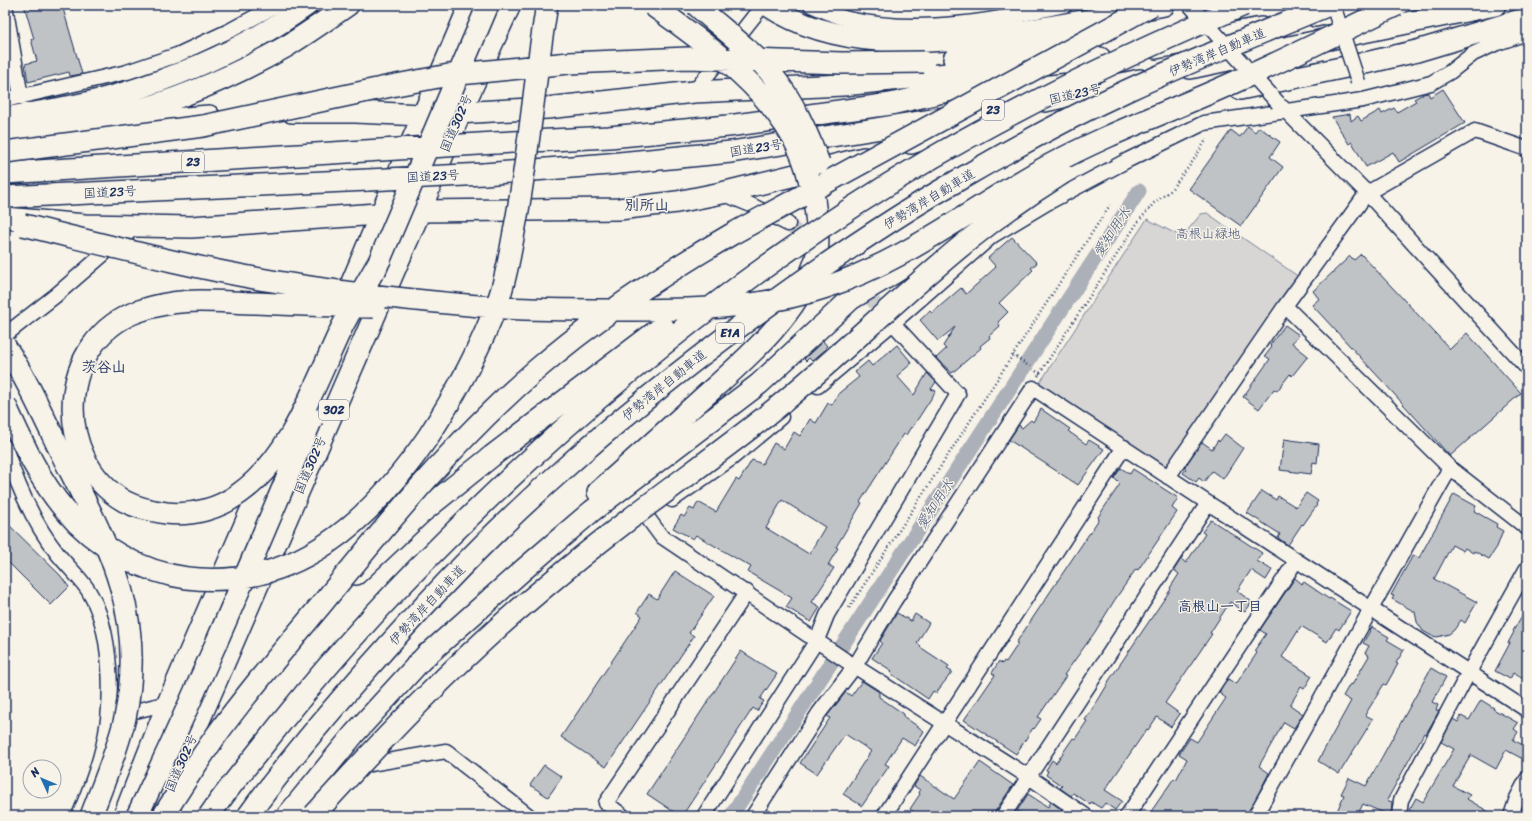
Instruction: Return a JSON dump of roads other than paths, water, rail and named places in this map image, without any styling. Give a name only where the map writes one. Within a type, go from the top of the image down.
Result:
[{"type":"highway","points":[[5,118],[65,108],[124,94],[176,75],[262,33],[307,5]]},
{"type":"highway","points":[[5,136],[63,127],[118,116],[155,105],[193,91],[232,75],[288,45],[348,5]]},
{"type":"highway","name":"302","points":[[124,816],[168,703],[237,542],[382,213],[422,115],[470,5]]},
{"type":"highway","points":[[137,816],[194,697],[224,628],[488,5]]},
{"type":"highway","name":"国道302号","points":[[158,816],[420,211],[460,112],[510,5]]},
{"type":"highway","points":[[5,404],[36,469],[64,510],[93,538],[139,565],[178,577],[226,579],[250,576],[276,570],[300,560],[323,547],[365,514],[384,494],[422,445],[439,420],[471,365],[499,298],[520,203],[547,5]]},
{"type":"highway","points":[[299,812],[354,734],[417,664],[486,594],[730,373],[777,326],[793,306],[806,285],[823,241],[827,220],[820,196],[808,175],[801,153],[790,132],[765,98],[725,61],[652,5]]},
{"type":"highway","points":[[696,5],[754,57],[772,76],[784,92],[806,129],[822,171],[820,196]]},
{"type":"highway","points":[[767,5],[777,12],[798,22],[822,30],[876,40],[904,42],[949,40],[1071,24],[1165,5]]},
{"type":"highway","points":[[163,816],[215,737],[279,656],[398,512],[468,434],[536,370],[607,315],[687,260],[1152,5]]},
{"type":"highway","points":[[5,151],[203,126],[413,82],[517,68],[569,63],[688,58],[842,63],[917,62],[965,58],[996,54],[1030,46],[1165,5]]},
{"type":"highway","name":"E1A","points":[[209,816],[281,722],[346,645],[419,566],[475,510],[558,432],[681,329],[808,237],[932,158],[995,122],[1065,86],[1129,55],[1244,5]]},
{"type":"highway","name":"伊勢湾岸自動車道","points":[[248,816],[334,706],[408,623],[486,542],[555,476],[634,409],[714,345],[803,279],[888,223],[962,178],[1034,138],[1124,92],[1238,42],[1329,5]]},
{"type":"highway","name":"国道23号","points":[[5,174],[609,137],[728,126],[884,105],[1100,58],[1271,26],[1365,5]]},
{"type":"highway","points":[[381,258],[355,305],[351,312],[343,325],[302,414],[289,437],[266,470],[240,493],[226,502],[209,509],[192,513],[174,514],[139,507],[124,501],[98,477],[87,461],[79,444],[74,428],[72,411],[73,394],[82,365],[94,344],[107,330],[122,319],[137,312],[169,303],[208,300],[257,304],[353,306],[361,307],[390,308],[637,310],[750,304],[788,298],[853,278],[880,266],[1045,168],[1084,148],[1246,78],[1397,5]]},
{"type":"highway","name":"国道23号","points":[[5,197],[484,174],[730,152],[1034,103],[1270,51],[1495,5]]},
{"type":"highway","points":[[417,664],[592,511],[759,384],[851,299],[930,251],[978,216],[1029,182],[1068,147],[1126,119],[1174,104],[1417,51],[1527,18]]},
{"type":"highway","points":[[5,151],[151,121],[233,114],[300,111],[422,115],[547,108],[694,92],[843,85],[1100,58]]},
{"type":"highway","points":[[5,218],[85,225],[191,227],[420,211],[619,209],[677,202],[853,161],[1034,103]]},
{"type":"highway","points":[[299,812],[392,731],[463,660],[531,599],[591,549],[777,408],[971,238],[1011,208],[1081,161],[1173,109]]},
{"type":"highway","points":[[279,656],[390,540],[492,456],[603,371],[734,275],[782,242],[822,219],[872,195]]},
{"type":"highway","points":[[5,222],[24,225],[143,255],[272,281],[423,301],[507,308]]},
{"type":"highway","points":[[5,346],[23,378],[92,515],[116,570],[128,615],[132,664],[130,689],[125,718],[118,743],[91,816]]},
{"type":"street","points":[[5,5],[21,97]]},
{"type":"street","points":[[5,100],[127,72],[177,55],[231,30],[277,5]]},
{"type":"street","points":[[694,92],[763,5]]},
{"type":"street","points":[[811,5],[847,18],[890,25],[948,26],[1018,16],[1065,5]]},
{"type":"street","points":[[1190,5],[1282,107],[1367,193],[1527,368]]},
{"type":"street","points":[[1333,5],[1363,100]]},
{"type":"street","points":[[320,816],[421,708],[483,651],[580,569],[647,516],[732,458],[992,236],[1047,203],[1128,160],[1204,123],[1282,107],[1363,100],[1431,83],[1450,72],[1473,54],[1497,43],[1527,33]]},
{"type":"street","points":[[1168,477],[1285,306],[1367,193],[1475,131],[1527,149]]},
{"type":"street","points":[[722,192],[788,224]]},
{"type":"street","points":[[5,335],[55,296],[135,227]]},
{"type":"street","points":[[1285,306],[1450,468],[1527,528]]},
{"type":"street","points":[[704,816],[817,640],[827,615],[958,394],[891,321]]},
{"type":"street","points":[[753,816],[1033,388],[1371,610],[1527,710]]},
{"type":"street","points":[[5,447],[25,502],[39,529],[88,591],[99,614],[107,653],[109,681],[107,718],[103,747],[79,816]]},
{"type":"street","points":[[884,816],[1124,447]]},
{"type":"street","points":[[1255,816],[1450,468]]},
{"type":"street","points":[[1003,816],[1208,503]]},
{"type":"street","points":[[647,516],[661,536],[747,592],[852,664],[1029,777],[1086,816]]},
{"type":"street","points":[[1127,816],[1296,561]]},
{"type":"street","points":[[1399,816],[1401,800],[1469,672],[1527,568]]},
{"type":"street","points":[[623,816],[606,803],[747,592]]},
{"type":"street","points":[[107,718],[168,703]]},
{"type":"street","points":[[370,764],[446,751],[529,816]]},
{"type":"street","points":[[1511,816],[1517,798],[1527,778]]},
{"type":"waterway","name":"愛知用水","points":[[731,816],[1139,191]]},
{"type":"tunnel","points":[[788,224],[864,291],[889,319]]},
{"type":"district","name":"別所山","points":[[647,205]]},
{"type":"district","name":"茨谷山","points":[[104,367]]},
{"type":"district","name":"高根山一丁目","points":[[1220,606]]},
{"type":"park label","name":"高根山緑地","points":[[1208,233]]}]
